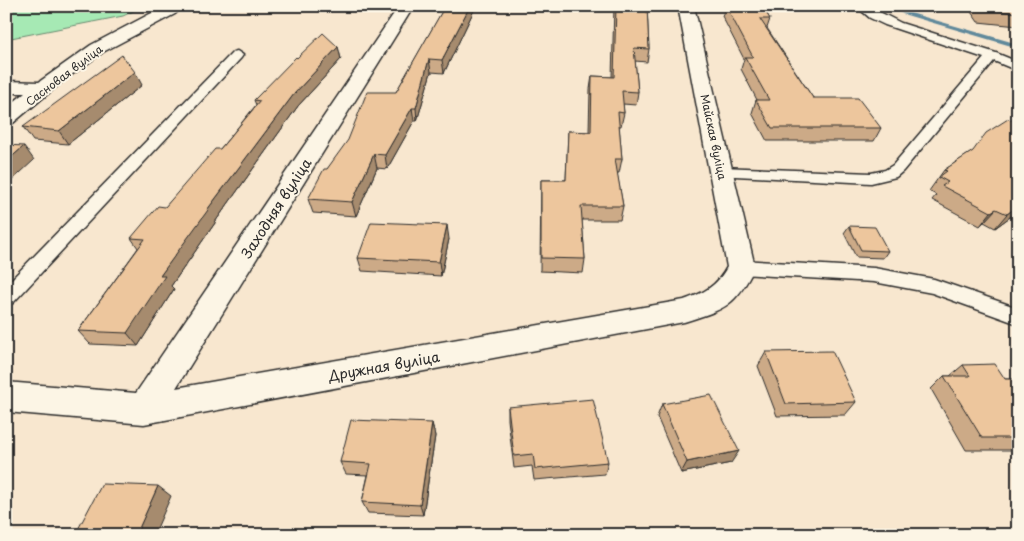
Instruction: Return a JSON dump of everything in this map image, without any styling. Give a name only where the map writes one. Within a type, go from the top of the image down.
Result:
[{"type":"street","name":"Сасновая вуліца","points":[[6,120],[43,88],[86,56],[113,39],[177,6]]},
{"type":"street","name":"Заходняя вуліца","points":[[144,409],[408,6]]},
{"type":"street","name":"Майская вуліца","points":[[686,6],[741,267]]},
{"type":"street","points":[[6,87],[43,88]]},
{"type":"street","name":"Дружная вуліца","points":[[6,397],[144,409],[684,311],[717,300],[732,286],[741,267]]},
{"type":"lane","points":[[861,6],[881,19],[992,56],[1018,67]]},
{"type":"lane","points":[[6,298],[238,55]]},
{"type":"lane","points":[[722,172],[871,178],[890,174],[898,168],[992,56]]},
{"type":"lane","points":[[741,267],[874,275],[891,278],[934,286],[1018,316]]},
{"type":"green space","points":[[6,6],[144,6],[123,16],[6,39]]},
{"type":"building","points":[[445,6],[470,6],[442,60],[429,59],[416,108],[412,108],[385,155],[374,154],[352,202],[308,199],[324,169],[327,169],[348,140],[367,92],[396,92]]},
{"type":"building","points":[[616,6],[647,6],[649,49],[634,48],[638,92],[622,91],[624,113],[618,112],[622,159],[615,159],[623,206],[581,206],[585,259],[541,258],[541,180],[566,180],[568,131],[591,132],[592,76],[614,77]]},
{"type":"building","points":[[726,6],[762,6],[770,19],[760,19],[813,98],[858,98],[881,128],[772,128],[756,100],[769,100],[745,57],[753,57]]},
{"type":"building","points":[[982,6],[1018,6],[1018,13],[985,10]]},
{"type":"building","points":[[323,33],[338,47],[294,94],[207,210],[160,276],[165,276],[127,333],[78,331],[145,239],[131,238],[158,206],[165,207],[215,149],[220,149],[260,101],[254,100],[296,57]]},
{"type":"building","points":[[122,55],[135,72],[59,131],[23,127]]},
{"type":"building","points":[[1008,119],[1018,122],[1018,206],[1007,214],[996,209],[991,212],[942,186],[948,182],[939,177],[947,171],[944,170],[973,151],[986,133]]},
{"type":"building","points":[[6,145],[24,146],[6,162]]},
{"type":"building","points":[[371,222],[447,225],[439,262],[358,258]]},
{"type":"building","points":[[849,226],[875,227],[888,251],[861,250]]},
{"type":"building","points":[[832,351],[856,402],[786,404],[766,352]]},
{"type":"building","points":[[995,364],[1005,379],[1018,379],[1018,438],[982,438],[944,376],[970,376],[963,365]]},
{"type":"building","points":[[711,395],[739,451],[687,462],[662,404]]},
{"type":"building","points":[[593,399],[608,462],[535,469],[533,454],[514,456],[508,407]]},
{"type":"building","points":[[351,420],[432,423],[420,505],[362,502],[371,464],[340,462]]},
{"type":"building","points":[[102,484],[158,486],[136,535],[75,535]]},
{"type":"waterway","points":[[890,6],[905,13],[1018,46]]}]
